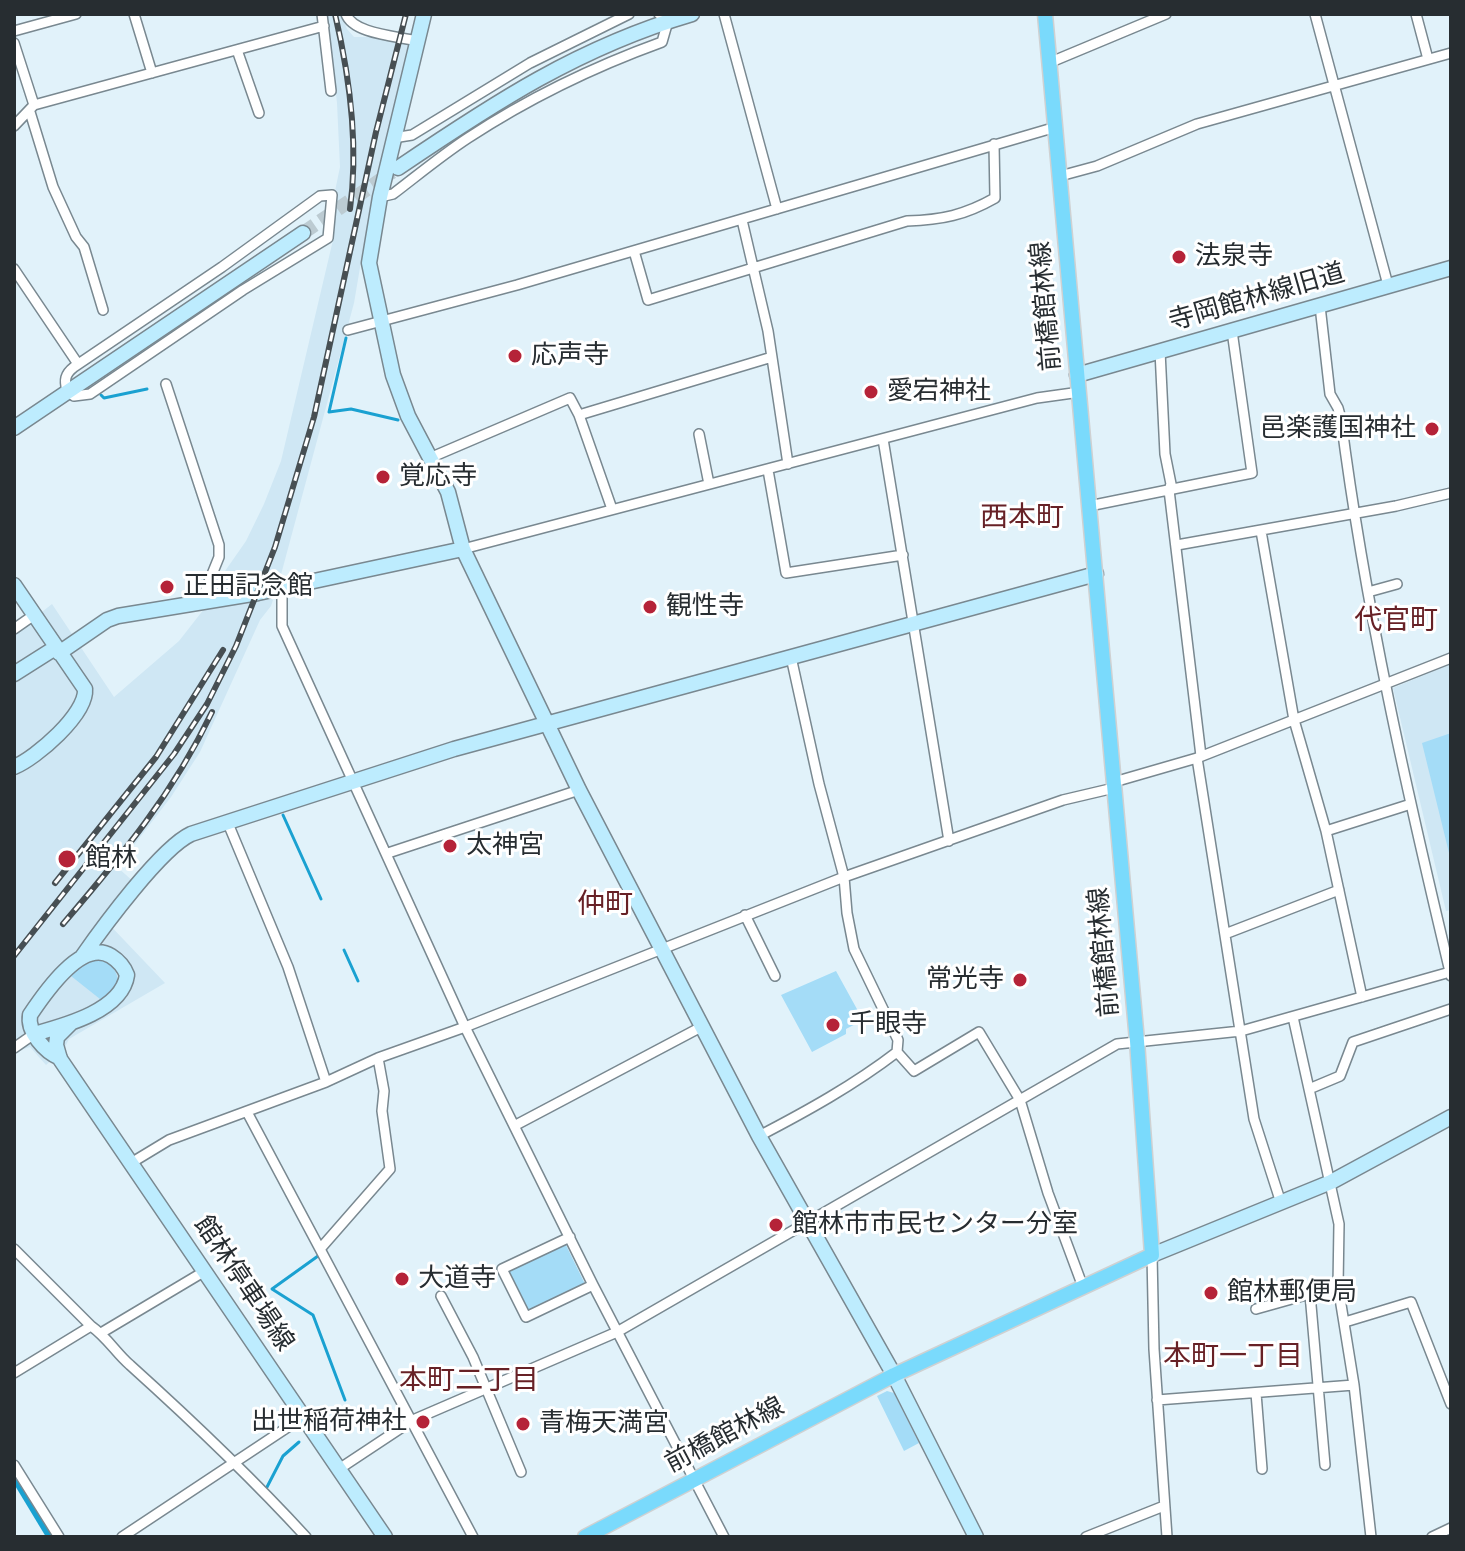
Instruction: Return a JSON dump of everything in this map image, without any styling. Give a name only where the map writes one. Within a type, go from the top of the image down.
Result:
[{"type":"main road","name":"前橋館林線","points":[[585,1537],[894,1375],[1152,1255],[1137,1041],[1045,14]]},
{"type":"street","points":[[14,31],[76,14]]},
{"type":"street","points":[[134,14],[152,73]]},
{"type":"street","points":[[322,14],[331,91]]},
{"type":"street","points":[[346,14],[349,21],[361,29],[417,41]]},
{"type":"street","points":[[424,14],[393,138],[369,263],[393,375],[408,416],[448,492],[463,549],[579,790],[759,1136],[894,1375],[976,1537]]},
{"type":"street","points":[[393,138],[412,135],[530,63],[629,14]]},
{"type":"street","points":[[398,168],[537,78],[663,18],[692,14]]},
{"type":"street","points":[[724,14],[777,209]]},
{"type":"street","points":[[1051,62],[1166,14]]},
{"type":"street","points":[[1315,14],[1388,285]]},
{"type":"street","points":[[1416,14],[1428,59]]},
{"type":"street","points":[[380,197],[393,194],[467,139],[529,101],[566,81],[662,42],[663,18]]},
{"type":"street","points":[[14,126],[32,108],[324,26]]},
{"type":"street","points":[[14,43],[53,187],[76,237],[84,247],[103,310]]},
{"type":"street","points":[[237,50],[259,113]]},
{"type":"street","points":[[1060,176],[1097,166],[1197,124],[1451,53]]},
{"type":"street","points":[[348,330],[634,251],[1056,127]]},
{"type":"street","points":[[634,251],[648,300],[907,221],[940,220],[974,210],[995,198],[994,144]]},
{"type":"street","points":[[332,195],[328,238],[243,290],[90,394],[74,396],[67,391],[67,372],[78,364],[222,267],[320,196],[332,195]]},
{"type":"street","points":[[742,220],[768,331],[788,464]]},
{"type":"street","points":[[14,428],[303,233]]},
{"type":"street","name":"寺岡館林線旧道","points":[[1077,375],[1451,268]]},
{"type":"street","points":[[14,269],[78,364]]},
{"type":"street","points":[[339,1469],[413,1420],[617,1332],[1117,1044],[1241,1031],[1450,974],[1385,686],[1353,513],[1341,419],[1330,394],[1320,306]]},
{"type":"street","points":[[1089,506],[1252,473],[1232,331]]},
{"type":"street","points":[[1160,351],[1165,454],[1171,484],[1169,490],[1199,757],[1254,1119],[1281,1203]]},
{"type":"street","points":[[579,415],[772,357]]},
{"type":"street","points":[[166,384],[219,545],[219,557],[200,604]]},
{"type":"street","points":[[14,674],[118,616],[282,589],[463,549],[1037,398],[1080,392]]},
{"type":"street","points":[[432,457],[570,398],[579,415],[612,509]]},
{"type":"street","points":[[699,434],[709,484]]},
{"type":"street","points":[[883,439],[949,841]]},
{"type":"street","points":[[768,470],[786,573],[903,555]]},
{"type":"street","points":[[1177,545],[1451,493]]},
{"type":"street","points":[[1261,531],[1294,720],[1326,831],[1362,997]]},
{"type":"street","points":[[34,1034],[29,1024],[30,1015],[67,969],[82,957],[172,846],[191,834],[352,780],[546,724],[1096,574]]},
{"type":"street","points":[[1368,592],[1397,584]]},
{"type":"street","points":[[14,585],[85,689],[84,702],[60,732],[14,767]]},
{"type":"street","points":[[282,589],[282,626],[465,1027],[593,1285],[724,1537]]},
{"type":"street","points":[[14,629],[34,615]]},
{"type":"street","points":[[791,657],[819,784],[844,877],[854,949],[898,1040],[897,1052],[914,1071],[979,1032],[1020,1100],[1048,1193],[1083,1287]]},
{"type":"street","points":[[131,1163],[169,1140],[326,1082],[378,1058],[465,1027],[844,877],[1063,800],[1199,757],[1451,658]]},
{"type":"street","points":[[388,853],[579,790]]},
{"type":"street","points":[[1326,831],[1411,804]]},
{"type":"street","points":[[227,821],[288,967],[326,1082]]},
{"type":"street","points":[[1225,934],[1339,890]]},
{"type":"street","points":[[745,915],[775,976]]},
{"type":"street","points":[[14,1048],[34,1034],[71,1023],[118,996],[125,986],[126,971],[108,954],[107,933],[114,916]]},
{"type":"street","points":[[82,957],[108,954]]},
{"type":"street","points":[[1309,1089],[1340,1076],[1353,1042],[1451,1009]]},
{"type":"street","points":[[1293,1017],[1339,1224],[1338,1286],[1354,1385],[1371,1537]]},
{"type":"street","points":[[60,1059],[57,1037],[71,1023]]},
{"type":"street","points":[[514,1126],[703,1026]]},
{"type":"street","name":"館林停車場線","points":[[34,1034],[52,1055],[60,1059],[385,1537]]},
{"type":"street","points":[[759,1136],[816,1106],[897,1052]]},
{"type":"street","points":[[320,1249],[390,1169],[382,1111],[384,1091],[378,1058]]},
{"type":"street","points":[[247,1112],[473,1537]]},
{"type":"street","points":[[1167,1537],[1157,1400],[1152,1255],[1331,1182],[1451,1117]]},
{"type":"street","points":[[570,1237],[502,1269],[526,1317],[593,1285]]},
{"type":"street","points":[[14,1249],[306,1537]]},
{"type":"street","points":[[101,1333],[205,1271]]},
{"type":"street","points":[[1256,1309],[1338,1286]]},
{"type":"street","points":[[1310,1294],[1325,1465]]},
{"type":"street","points":[[441,1296],[487,1388],[521,1472]]},
{"type":"street","points":[[1345,1322],[1411,1302],[1451,1404]]},
{"type":"street","points":[[14,1373],[91,1326]]},
{"type":"street","points":[[1157,1400],[1354,1385]]},
{"type":"street","points":[[1256,1393],[1262,1469]]},
{"type":"street","points":[[122,1537],[303,1417]]},
{"type":"street","points":[[14,1465],[59,1537]]},
{"type":"street","points":[[1086,1537],[1164,1506]]},
{"type":"street","points":[[1432,1537],[1451,1528]]},
{"type":"shaded area","points":[[327,14],[341,14],[354,37],[385,37],[409,44],[410,48],[364,244],[354,303],[279,582],[217,594],[216,584],[246,541],[281,461],[333,240],[335,191],[340,167],[337,103]]},
{"type":"shaded area","points":[[273,600],[271,606],[260,620],[200,752],[171,797],[117,867],[134,882],[104,919],[165,983],[69,1039],[64,1049],[46,1065],[30,1047],[14,1052],[14,634],[52,604],[114,697],[179,641],[204,609]]},
{"type":"shaded area","points":[[1451,664],[1451,910],[1446,911],[1393,688]]},
{"type":"shaded area","points":[[1451,733],[1451,861],[1422,743]]},
{"type":"shaded area","points":[[102,958],[115,970],[117,982],[98,1003],[100,999],[71,976],[84,962]]},
{"type":"shaded area","points":[[836,971],[863,1020],[846,1029],[846,1034],[812,1052],[781,995]]},
{"type":"shaded area","points":[[565,1243],[585,1284],[527,1311],[506,1271]]},
{"type":"shaded area","points":[[887,1391],[894,1393],[919,1443],[904,1451],[877,1396]]},
{"type":"water","points":[[14,1472],[54,1537],[46,1537],[14,1484]]},
{"type":"waterway","points":[[346,338],[329,412],[351,409],[398,420]]},
{"type":"waterway","points":[[101,395],[104,398],[147,389]]},
{"type":"waterway","points":[[283,815],[321,899]]},
{"type":"waterway","points":[[344,950],[358,981]]},
{"type":"waterway","points":[[318,1256],[272,1289],[313,1315],[345,1400]]},
{"type":"waterway","points":[[267,1487],[283,1456],[299,1442]]},
{"type":"tunnel","points":[[303,233],[392,172]]},
{"type":"railway","points":[[335,14],[352,111],[354,160],[350,209]]},
{"type":"railway","points":[[14,956],[174,754],[207,704],[236,646],[275,547],[314,417],[376,132],[406,14]]},
{"type":"railway","points":[[55,883],[156,757],[223,650]]},
{"type":"railway","points":[[63,924],[126,848],[163,797],[212,712]]},
{"type":"place","name":"法泉寺","points":[[1179,257]]},
{"type":"place","name":"応声寺","points":[[515,356]]},
{"type":"place","name":"愛宕神社","points":[[871,392]]},
{"type":"place","name":"邑楽護国神社","points":[[1432,429]]},
{"type":"place","name":"覚応寺","points":[[383,477]]},
{"type":"place","name":"正田記念館","points":[[167,587]]},
{"type":"place","name":"観性寺","points":[[650,607]]},
{"type":"place","name":"太神宮","points":[[450,846]]},
{"type":"place","name":"館林","points":[[67,859]]},
{"type":"place","name":"常光寺","points":[[1020,980]]},
{"type":"place","name":"千眼寺","points":[[833,1025]]},
{"type":"place","name":"館林市市民センター分室","points":[[776,1225]]},
{"type":"place","name":"大道寺","points":[[402,1279]]},
{"type":"place","name":"館林郵便局","points":[[1211,1293]]},
{"type":"place","name":"出世稲荷神社","points":[[423,1422]]},
{"type":"place","name":"青梅天満宮","points":[[523,1424]]},
{"type":"district","name":"西本町","points":[[1022,519]]},
{"type":"district","name":"代官町","points":[[1396,622]]},
{"type":"district","name":"仲町","points":[[605,906]]},
{"type":"district","name":"本町一丁目","points":[[1233,1358]]},
{"type":"district","name":"本町二丁目","points":[[469,1382]]}]
